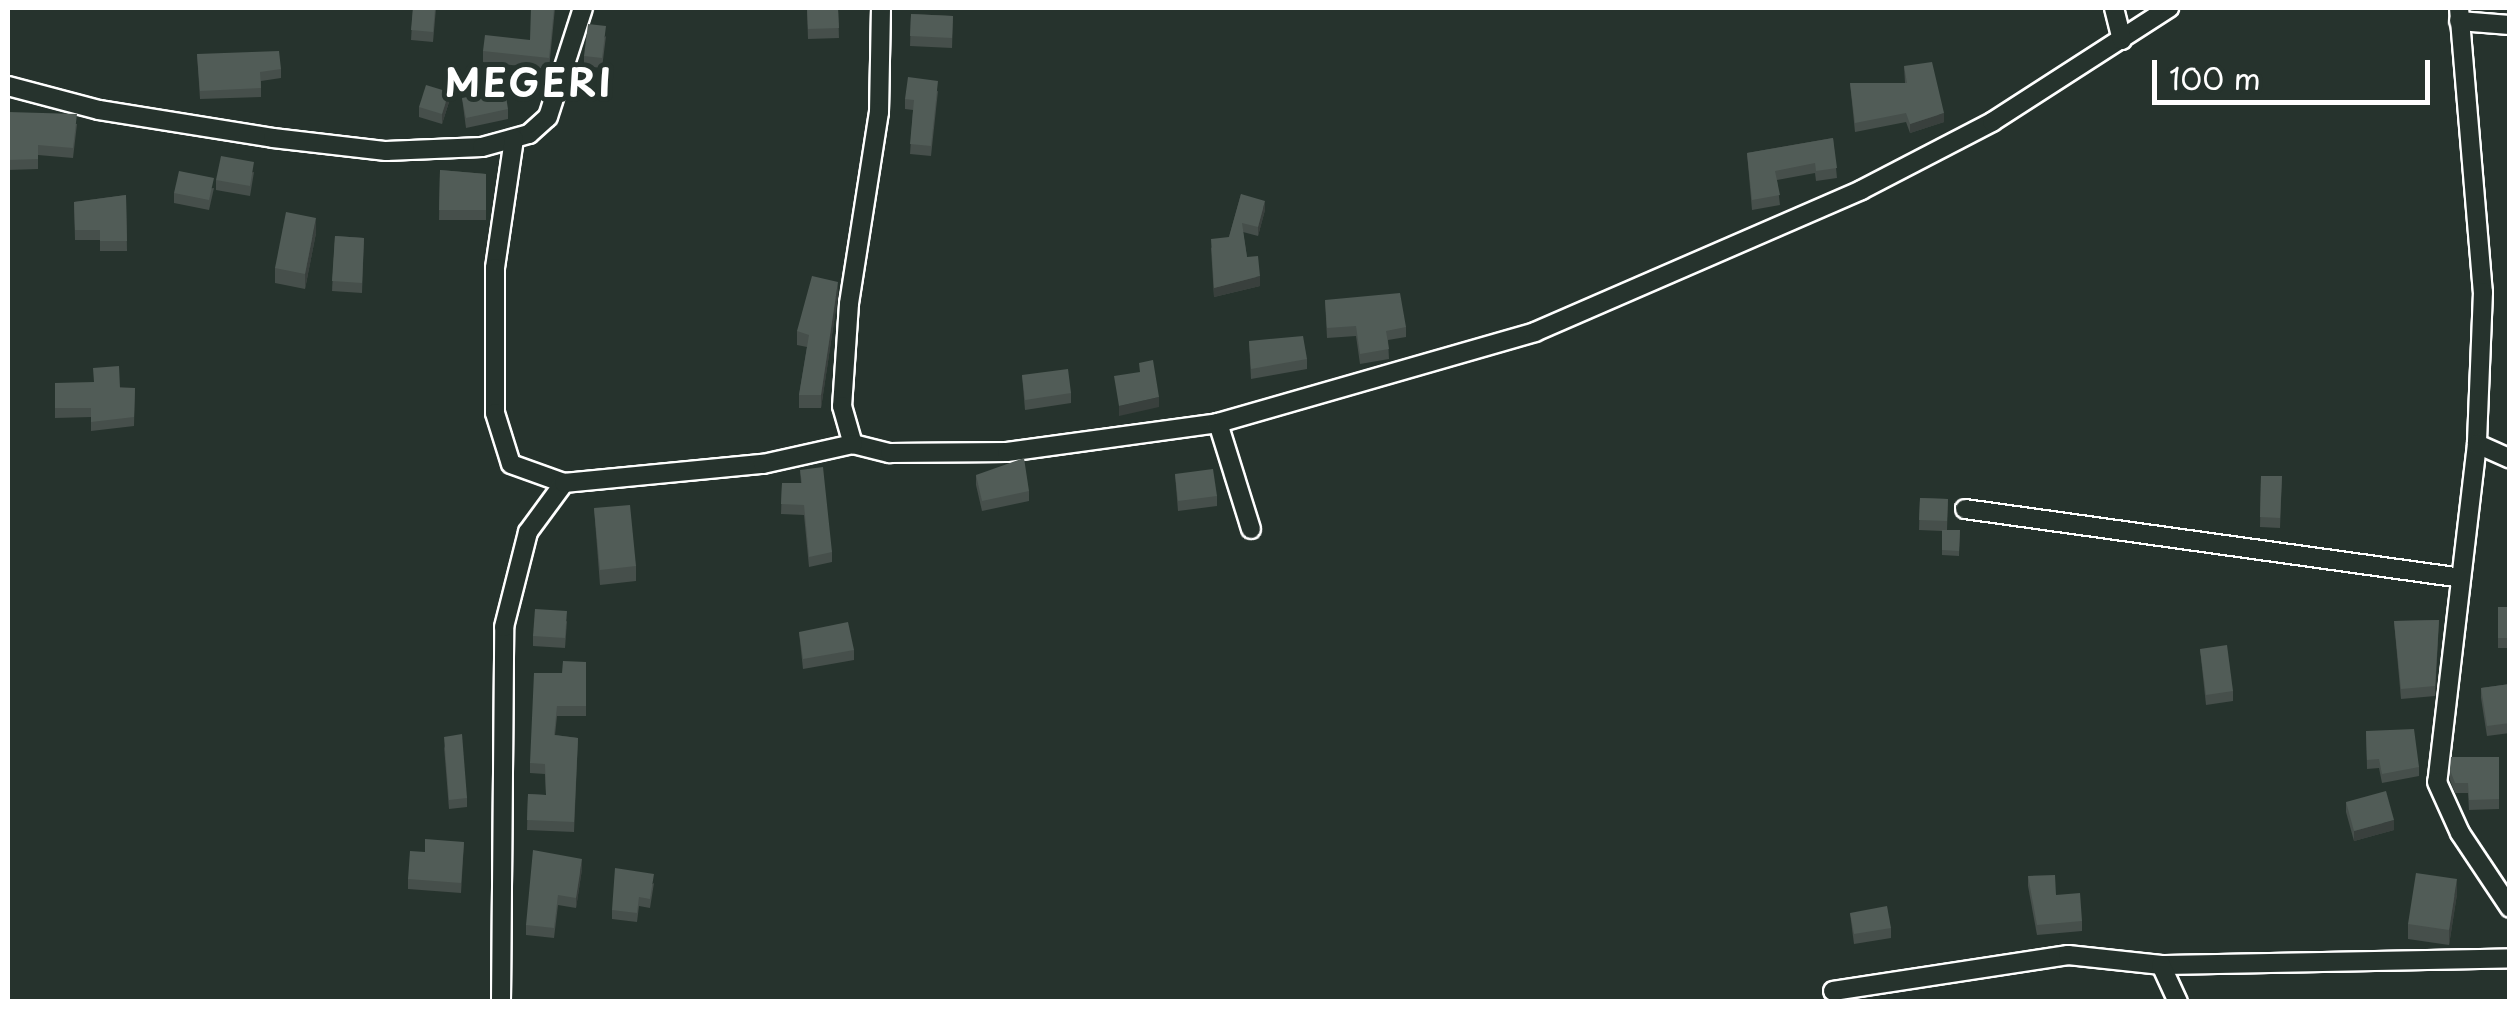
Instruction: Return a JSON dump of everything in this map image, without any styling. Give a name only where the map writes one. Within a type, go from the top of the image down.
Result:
[{"type":"street","points":[[8,86],[118,114],[386,151],[440,152],[514,140],[548,117],[583,8]]},
{"type":"street","points":[[853,444],[842,388],[878,112],[881,8]]},
{"type":"street","points":[[2114,8],[2122,40]]},
{"type":"street","points":[[514,140],[495,268],[495,413],[512,464],[564,483],[763,464],[853,444],[890,453],[1007,452],[1218,423],[1479,350],[1650,285],[1878,182],[1992,122],[2169,8]]},
{"type":"street","points":[[2509,907],[2460,833],[2437,782],[2478,444],[2483,292],[2459,14],[2510,25]]},
{"type":"street","points":[[1218,423],[1251,529]]},
{"type":"street","points":[[2478,444],[2510,459]]},
{"type":"street","points":[[501,1002],[504,627],[528,532],[564,483]]},
{"type":"street","points":[[1965,509],[2460,578]]},
{"type":"street","points":[[1832,990],[2068,955],[2161,964],[2510,958]]},
{"type":"street","points":[[2161,964],[2178,1002]]},
{"type":"building","points":[[413,8],[435,8],[433,32],[411,30]]},
{"type":"building","points":[[531,8],[554,8],[549,58],[483,51],[485,35],[530,40]]},
{"type":"building","points":[[807,8],[838,8],[839,28],[808,29]]},
{"type":"building","points":[[911,14],[953,16],[952,38],[910,36]]},
{"type":"building","points":[[588,24],[606,26],[602,58],[584,56]]},
{"type":"building","points":[[279,51],[281,69],[260,72],[261,88],[200,91],[197,54]]},
{"type":"building","points":[[1932,62],[1944,113],[1910,124],[1906,113],[1855,123],[1850,83],[1907,83],[1904,66]]},
{"type":"building","points":[[908,77],[938,81],[931,146],[910,144],[914,100],[905,99]]},
{"type":"building","points":[[426,85],[449,92],[442,114],[419,107]]},
{"type":"building","points":[[505,90],[508,109],[466,118],[462,98]]},
{"type":"building","points":[[8,112],[77,114],[73,148],[38,145],[38,159],[8,160]]},
{"type":"building","points":[[1833,138],[1837,168],[1816,171],[1815,163],[1775,171],[1780,195],[1752,200],[1747,153]]},
{"type":"building","points":[[221,156],[254,162],[250,186],[216,180]]},
{"type":"building","points":[[440,170],[486,174],[486,210],[439,210]]},
{"type":"building","points":[[179,171],[214,178],[209,200],[174,193]]},
{"type":"building","points":[[1241,194],[1265,201],[1258,227],[1242,223],[1247,257],[1258,256],[1260,276],[1214,288],[1211,239],[1229,237]]},
{"type":"building","points":[[126,195],[127,241],[100,241],[100,230],[75,230],[74,202]]},
{"type":"building","points":[[286,212],[316,218],[305,274],[275,268]]},
{"type":"building","points":[[335,236],[364,238],[362,283],[332,281]]},
{"type":"building","points":[[812,276],[838,282],[821,395],[799,395],[809,335],[797,331]]},
{"type":"building","points":[[1400,293],[1406,327],[1386,331],[1389,349],[1360,354],[1356,326],[1327,328],[1325,300]]},
{"type":"building","points":[[1303,336],[1307,359],[1251,369],[1249,341]]},
{"type":"building","points":[[1153,360],[1159,397],[1119,406],[1114,376],[1140,372],[1139,363]]},
{"type":"building","points":[[119,366],[120,388],[135,388],[134,417],[91,422],[91,408],[55,408],[55,383],[94,382],[93,368]]},
{"type":"building","points":[[1068,369],[1071,393],[1025,400],[1022,375]]},
{"type":"building","points":[[1024,458],[1029,491],[982,501],[976,475]]},
{"type":"building","points":[[823,467],[832,552],[809,557],[804,505],[781,504],[782,483],[802,483],[800,470]]},
{"type":"building","points":[[1213,469],[1217,496],[1178,501],[1175,474]]},
{"type":"building","points":[[2261,476],[2282,476],[2280,518],[2260,517]]},
{"type":"building","points":[[1920,498],[1948,499],[1947,521],[1919,520]]},
{"type":"building","points":[[630,505],[636,566],[600,570],[594,508]]},
{"type":"building","points":[[1942,530],[1960,530],[1959,551],[1942,550]]},
{"type":"building","points":[[2498,607],[2510,607],[2510,638],[2498,638]]},
{"type":"building","points":[[535,609],[567,611],[565,638],[533,636]]},
{"type":"building","points":[[2439,620],[2435,686],[2401,689],[2394,621]]},
{"type":"building","points":[[848,622],[854,650],[803,659],[799,632]]},
{"type":"building","points":[[2227,645],[2233,691],[2206,695],[2200,649]]},
{"type":"building","points":[[563,661],[586,662],[586,706],[557,706],[554,735],[578,738],[574,822],[527,820],[528,794],[546,795],[545,764],[530,763],[534,673],[562,673]]},
{"type":"building","points":[[2510,684],[2510,723],[2487,726],[2481,688]]},
{"type":"building","points":[[2414,729],[2419,767],[2382,774],[2379,759],[2367,760],[2366,731]]},
{"type":"building","points":[[462,734],[467,798],[449,800],[444,737]]},
{"type":"building","points":[[2451,757],[2499,757],[2499,799],[2469,800],[2468,783],[2455,783]]},
{"type":"building","points":[[2386,791],[2394,820],[2354,831],[2346,802]]},
{"type":"building","points":[[425,839],[464,842],[461,883],[408,879],[410,851],[425,852]]},
{"type":"building","points":[[533,850],[582,859],[576,898],[558,895],[554,928],[526,925]]},
{"type":"building","points":[[615,868],[654,874],[650,899],[639,897],[637,913],[612,910]]},
{"type":"building","points":[[2416,873],[2457,879],[2449,930],[2408,924]]},
{"type":"building","points":[[2055,875],[2056,895],[2080,893],[2082,921],[2037,925],[2028,876]]},
{"type":"building","points":[[1887,906],[1891,928],[1854,934],[1850,913]]},
{"type":"district","name":"MEGERI","points":[[529,82]]}]
